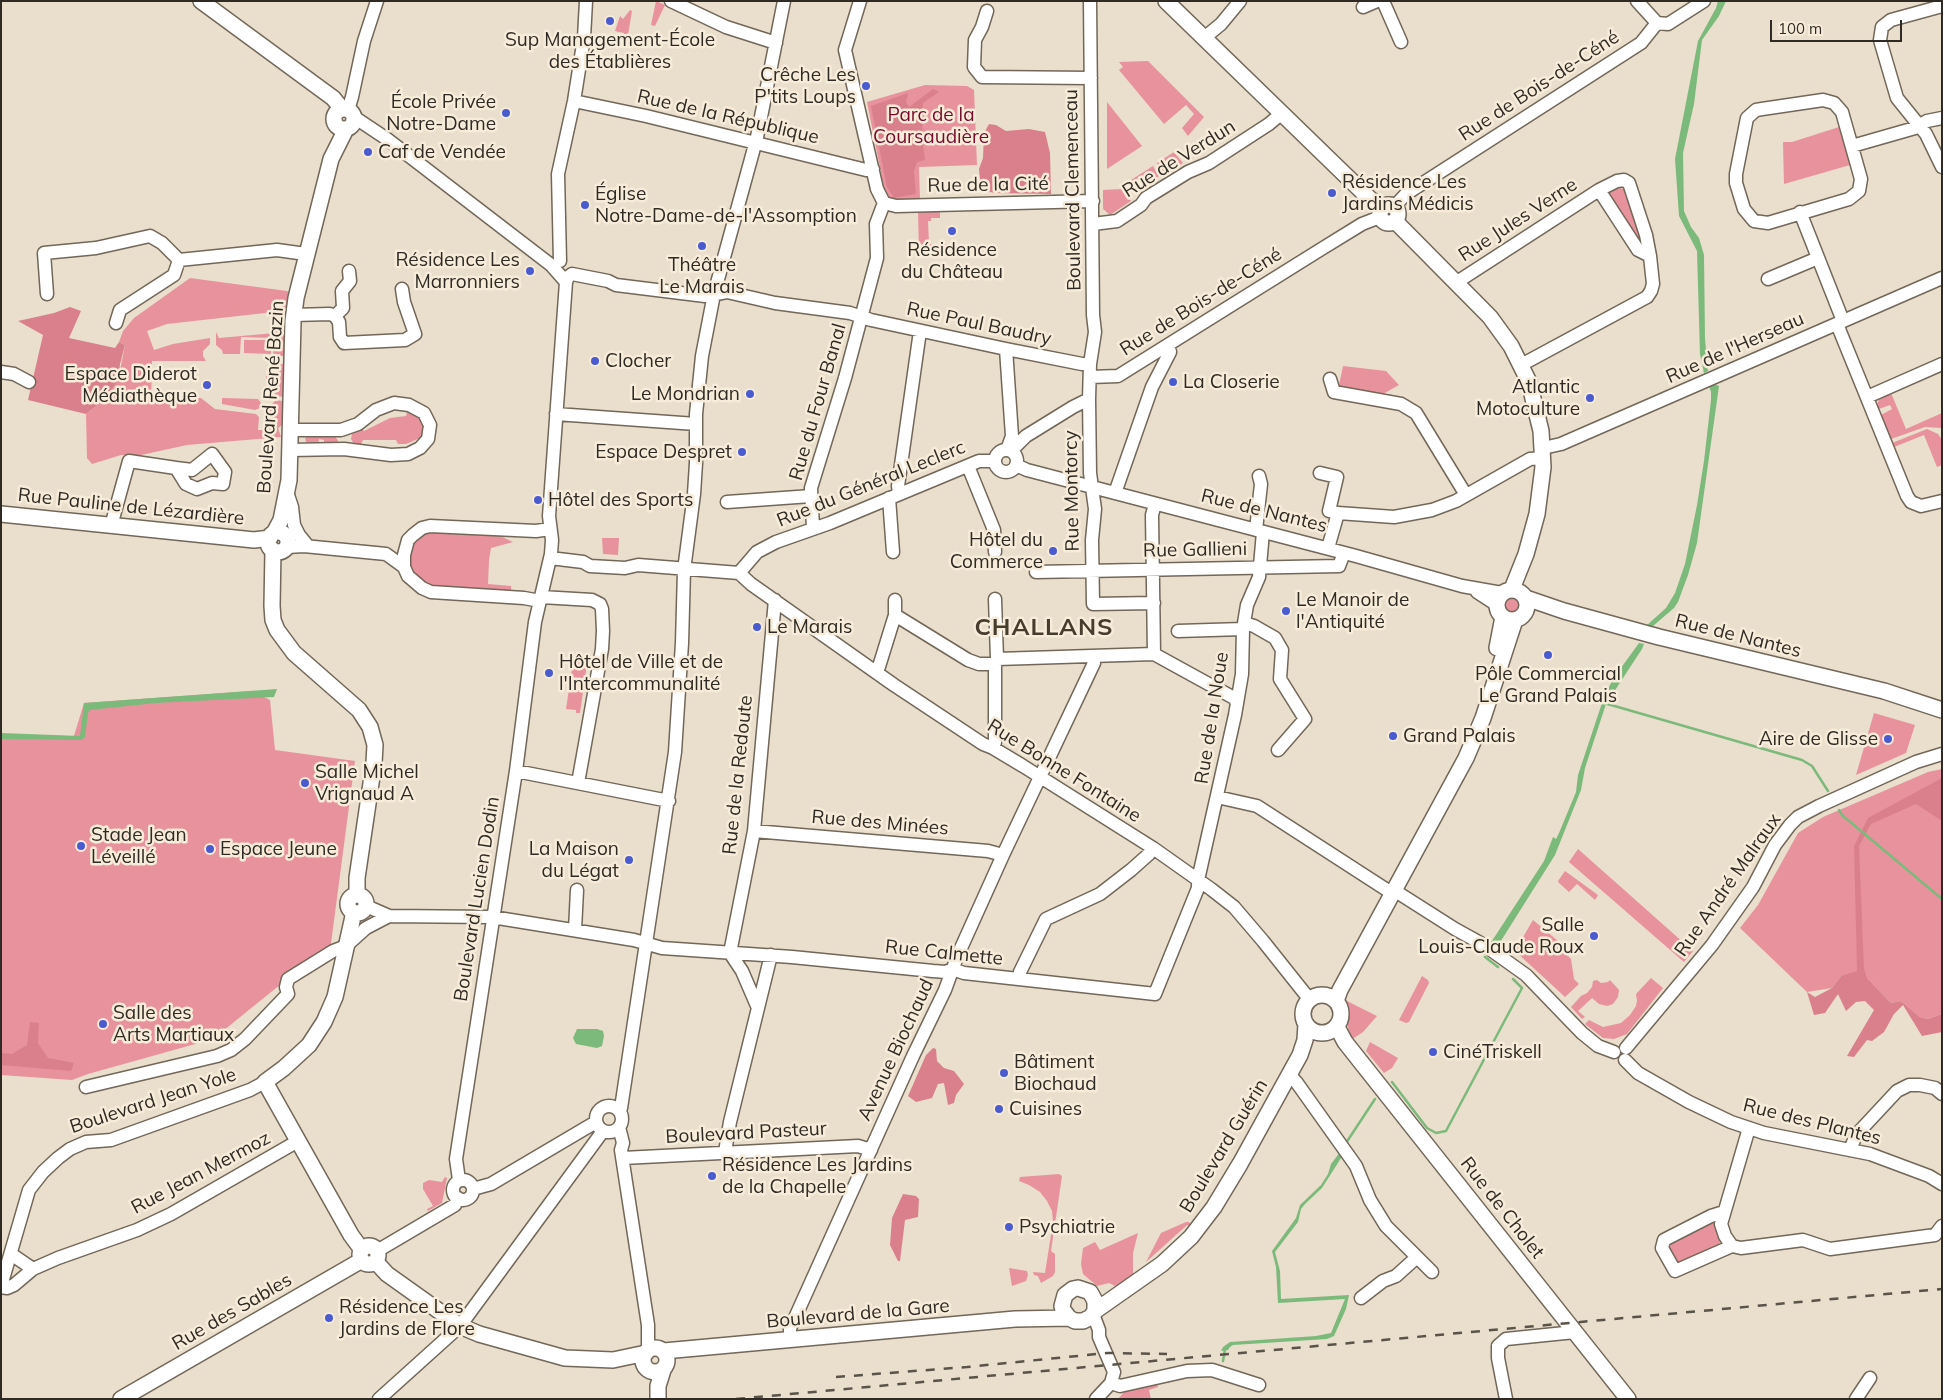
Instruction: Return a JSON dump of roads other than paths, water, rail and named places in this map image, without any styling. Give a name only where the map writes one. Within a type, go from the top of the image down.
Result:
[{"type":"main road","points":[[200,1],[333,98],[344,119]]},
{"type":"main road","points":[[1166,1],[1370,199],[1388,213],[1457,282],[1501,331],[1529,382],[1537,410],[1543,453],[1538,506],[1513,604],[1476,715],[1459,755],[1391,891],[1340,990],[1331,998]]},
{"type":"main road","name":"Boulevard René Bazin","points":[[276,540],[287,492],[290,450],[293,315],[306,254],[344,119]]},
{"type":"main road","name":"Rue Pauline de Lézardière","points":[[1,514],[111,526],[276,540]]},
{"type":"main road","name":"Boulevard Jean Yole","points":[[265,1082],[303,1051],[321,1028],[335,997],[346,946],[359,904],[357,878],[375,745],[360,710],[284,643],[273,620],[272,594],[276,540]]},
{"type":"main road","name":"Rue de Nantes","points":[[1513,604],[1564,612],[1884,692],[1942,710]]},
{"type":"main road","points":[[1315,997],[1331,998],[1339,1006],[1341,1016],[1329,1030],[1310,1028],[1304,1019],[1304,1009],[1310,1000],[1315,997]]},
{"type":"main road","name":"Boulevard Guérin","points":[[1094,1312],[1162,1264],[1199,1227],[1214,1207],[1300,1055],[1306,1024]]},
{"type":"main road","name":"Rue de Cholet","points":[[1329,1030],[1345,1042],[1628,1399]]},
{"type":"main road","name":"Boulevard Guérin","points":[[1300,1055],[1329,1030]]},
{"type":"main road","name":"Boulevard de la Gare","points":[[265,1082],[352,1235],[387,1274],[460,1326],[479,1334],[565,1358],[656,1360],[705,1347],[1015,1319]]},
{"type":"main road","name":"Rue des Sables","points":[[121,1399],[369,1255]]},
{"type":"main road","name":"Boulevard Guérin","points":[[1090,1292],[1104,1293],[1128,1288]]},
{"type":"main road","points":[[1015,1319],[1074,1320],[1087,1320],[1094,1312],[1095,1301],[1090,1292],[1083,1289],[1073,1289],[1065,1295],[1063,1301],[1063,1310],[1074,1320]]},
{"type":"main road","points":[[1015,1319],[1038,1312],[1063,1301]]},
{"type":"main road","points":[[656,1360],[657,1399]]},
{"type":"street","points":[[377,1],[364,41],[352,97],[344,119],[372,129],[556,263],[569,278]]},
{"type":"street","points":[[556,263],[558,174],[574,101],[584,38],[586,1]]},
{"type":"street","points":[[671,1],[726,27],[776,43]]},
{"type":"street","points":[[473,1189],[491,1184],[621,1119],[619,1112],[669,801],[679,707],[684,570],[694,494],[696,424],[701,365],[714,294],[756,143],[784,1]]},
{"type":"street","points":[[860,1],[845,50],[879,195],[884,203]]},
{"type":"street","name":"Boulevard Clemenceau","points":[[1090,1],[1093,315],[1095,332],[1090,370]]},
{"type":"street","points":[[1204,38],[1221,24],[1240,1]]},
{"type":"street","points":[[1363,7],[1377,1]]},
{"type":"street","points":[[1383,1],[1401,42]]},
{"type":"street","points":[[1637,1],[1657,23],[1668,24],[1704,1]]},
{"type":"street","points":[[1942,6],[1891,20],[1882,28],[1880,33],[1880,40],[1900,105],[1920,125],[1942,167]]},
{"type":"street","points":[[987,11],[982,28],[975,40],[974,67],[982,77],[1091,78]]},
{"type":"street","name":"Rue de Bois-de-Céné","points":[[1090,370],[1118,376],[1268,281],[1365,223],[1388,213],[1406,194],[1641,43],[1657,23]]},
{"type":"street","name":"Rue de la République","points":[[574,101],[646,116],[866,170],[873,170]]},
{"type":"street","points":[[1829,101],[1842,112],[1861,179],[1859,191],[1849,199],[1800,212],[1768,223],[1760,223],[1754,221],[1744,209],[1737,189],[1736,174],[1747,118],[1756,110],[1829,101]]},
{"type":"street","name":"Rue de Verdun","points":[[1092,224],[1117,220],[1141,205],[1146,198],[1188,172],[1209,163],[1269,124],[1282,113]]},
{"type":"street","points":[[1852,146],[1915,128],[1942,118]]},
{"type":"street","name":"Rue Jules Verne","points":[[1457,282],[1600,190],[1617,181],[1624,180],[1629,184],[1646,235],[1650,256],[1653,284],[1647,297],[1521,365]]},
{"type":"street","name":"Rue Jules Verne","points":[[1600,190],[1638,250],[1650,256]]},
{"type":"street","points":[[1365,223],[1370,199]]},
{"type":"street","name":"Rue de la Cité","points":[[884,203],[896,206],[1093,201]]},
{"type":"street","name":"Rue du Four Banal","points":[[813,528],[811,488],[862,316],[877,258],[876,224],[884,203]]},
{"type":"street","points":[[1800,212],[1867,398],[1907,496],[1911,502],[1921,506],[1942,501]]},
{"type":"street","points":[[47,294],[44,253],[96,248],[150,236],[162,243],[179,260]]},
{"type":"street","points":[[179,260],[277,250],[306,254]]},
{"type":"street","points":[[1768,279],[1818,258]]},
{"type":"street","points":[[116,323],[120,310],[174,275],[179,260]]},
{"type":"street","points":[[336,316],[343,308],[342,291],[350,281],[349,271]]},
{"type":"street","name":"Rue Paul Baudry","points":[[569,278],[590,278],[665,292],[705,296],[727,292],[775,303],[850,313],[871,320],[920,331],[1082,364],[1090,370]]},
{"type":"street","name":"Boulevard Lucien Dodin","points":[[459,1180],[456,1159],[516,771],[536,622],[550,558],[552,540],[549,516],[556,414],[569,278]]},
{"type":"street","name":"Rue de l'Herseau","points":[[1338,513],[1394,517],[1432,510],[1466,495],[1530,459],[1562,444],[1942,278]]},
{"type":"street","points":[[293,315],[330,314],[336,316],[339,322],[340,337],[344,343],[405,340],[415,334],[404,302],[402,289]]},
{"type":"street","points":[[893,552],[894,496],[898,489],[920,331]]},
{"type":"street","points":[[1115,493],[1152,387],[1170,352],[1168,345]]},
{"type":"street","points":[[1006,349],[1012,436],[1009,451]]},
{"type":"street","points":[[1867,398],[1942,364]]},
{"type":"street","name":"Rue Montorcy","points":[[1090,370],[1089,399],[1094,509],[1092,540],[1093,604],[1154,603]]},
{"type":"street","points":[[1,372],[14,374],[29,382]]},
{"type":"street","points":[[1330,379],[1334,392],[1402,404],[1416,414],[1466,495]]},
{"type":"street","points":[[1009,451],[1017,459],[1016,465],[1012,470],[1003,472],[998,470],[994,461],[997,454],[1009,451],[1026,436],[1072,407],[1089,399]]},
{"type":"street","points":[[290,430],[341,430],[358,424],[376,410],[394,403],[409,405],[424,413],[430,425],[428,439],[420,448],[408,454],[391,455],[344,449],[290,450]]},
{"type":"street","points":[[556,414],[696,424]]},
{"type":"street","points":[[111,526],[130,461],[176,468]]},
{"type":"street","name":"Rue du Général Leclerc","points":[[739,573],[749,560],[764,547],[830,523],[979,461],[994,461]]},
{"type":"street","name":"Rue de Nantes","points":[[1016,465],[1027,470],[1466,586],[1513,604]]},
{"type":"street","points":[[968,466],[994,530],[995,552]]},
{"type":"street","points":[[1320,473],[1337,477],[1330,511],[1338,513],[1328,548]]},
{"type":"street","name":"Rue de la Noue","points":[[1155,994],[1198,888],[1198,880],[1237,703],[1242,674],[1243,626],[1248,605],[1259,577],[1260,568],[1261,484],[1259,476]]},
{"type":"street","points":[[287,492],[292,507],[294,525],[306,546]]},
{"type":"street","points":[[728,502],[811,496]]},
{"type":"street","points":[[1154,654],[1152,515],[1155,504]]},
{"type":"street","points":[[386,554],[403,541],[408,540],[422,528],[430,526],[536,531],[550,529]]},
{"type":"street","name":"Rue Pauline de Lézardière","points":[[276,540],[306,546],[386,554],[404,567],[414,583],[431,592],[524,598],[542,595],[592,600],[600,604],[602,609],[602,649],[578,783]]},
{"type":"street","points":[[404,567],[404,555],[408,540]]},
{"type":"street","name":"Rue Gallieni","points":[[1036,572],[1339,566],[1344,553]]},
{"type":"street","points":[[550,558],[583,562],[590,566],[625,568],[638,565],[739,573]]},
{"type":"street","name":"Rue Bonne Fontaine","points":[[739,573],[774,600],[978,741],[1040,777],[1152,848],[1198,880],[1234,907],[1310,1000]]},
{"type":"street","points":[[993,748],[995,742],[996,599]]},
{"type":"street","name":"Rue de la Redoute","points":[[730,953],[754,832],[774,600]]},
{"type":"street","points":[[878,673],[895,615],[895,600]]},
{"type":"street","points":[[895,615],[968,660],[979,664],[996,661],[1154,654],[1234,698],[1237,703]]},
{"type":"street","points":[[1178,631],[1254,626],[1275,638],[1282,650],[1280,679],[1304,719],[1278,750]]},
{"type":"street","name":"Avenue Biochaud","points":[[790,1340],[790,1328],[945,990],[952,969],[1003,855],[1094,663],[1094,657]]},
{"type":"street","name":"Rue André Malraux","points":[[1622,1053],[1712,946],[1748,895],[1782,833],[1798,817],[1916,762],[1942,754]]},
{"type":"street","points":[[516,771],[669,801]]},
{"type":"street","name":"Rue des Plantes","points":[[1218,796],[1257,806],[1391,891],[1484,945],[1515,966],[1539,987],[1590,1040],[1598,1046],[1622,1053],[1638,1073],[1689,1102],[1764,1133],[1882,1158],[1929,1176],[1942,1184]]},
{"type":"street","name":"Rue des Minées","points":[[754,832],[988,851],[1003,855]]},
{"type":"street","points":[[1019,979],[1020,972],[1046,920],[1100,894],[1131,870],[1149,854],[1152,848]]},
{"type":"street","points":[[575,930],[577,890]]},
{"type":"street","points":[[359,904],[389,916]]},
{"type":"street","points":[[86,1087],[217,1056],[231,1050],[245,1039],[288,994],[286,987],[288,979],[333,951],[346,946],[366,928],[389,916]]},
{"type":"street","name":"Rue Calmette","points":[[389,916],[492,917],[647,943],[662,948],[771,955],[946,972],[952,969],[964,974],[1155,994]]},
{"type":"street","points":[[730,953],[742,971],[758,1008]]},
{"type":"street","points":[[725,1152],[730,1122],[771,955]]},
{"type":"street","points":[[1289,1074],[1356,1166],[1370,1200],[1386,1226],[1432,1272]]},
{"type":"street","name":"Boulevard Jean Yole","points":[[1,1286],[28,1196],[33,1185],[43,1172],[58,1158],[70,1149],[86,1142],[111,1140],[250,1090],[265,1082]]},
{"type":"street","points":[[1850,1150],[1856,1135],[1897,1090],[1909,1085],[1920,1085],[1934,1088],[1942,1094]]},
{"type":"street","points":[[619,1112],[612,1107],[603,1108],[597,1114],[606,1128],[623,1144],[622,1154],[648,1325],[656,1360]]},
{"type":"street","points":[[379,1399],[460,1326],[606,1128]]},
{"type":"street","points":[[1732,1246],[1725,1236],[1721,1224],[1749,1128]]},
{"type":"street","name":"Rue Jean Mermoz","points":[[1,1286],[7,1288],[14,1285],[33,1270],[58,1258],[137,1230],[170,1214],[298,1141]]},
{"type":"street","name":"Boulevard Pasteur","points":[[622,1154],[858,1146],[871,1150]]},
{"type":"street","points":[[459,1180],[468,1181],[473,1189],[472,1195],[467,1199],[458,1198],[453,1191],[454,1185],[459,1180]]},
{"type":"street","name":"Rue des Sables","points":[[369,1255],[455,1205],[458,1198]]},
{"type":"street","points":[[1724,1212],[1711,1216],[1664,1240],[1662,1248],[1675,1271],[1732,1246],[1741,1248],[1803,1240],[1830,1249],[1934,1235],[1942,1226]]},
{"type":"street","points":[[11,1254],[33,1270]]},
{"type":"street","points":[[1361,1298],[1383,1281],[1396,1276],[1417,1257]]},
{"type":"street","points":[[1094,1312],[1099,1336],[1114,1372],[1111,1383],[1096,1399]]},
{"type":"street","points":[[1074,1320],[1099,1336]]},
{"type":"street","points":[[1506,1399],[1498,1358],[1498,1346],[1506,1339],[1575,1332]]},
{"type":"street","points":[[1111,1383],[1120,1386],[1187,1371],[1216,1371],[1260,1385]]},
{"type":"street","points":[[1856,1399],[1870,1378]]},
{"type":"waterway","points":[[1604,703],[1802,760],[1812,766],[1828,791]]},
{"type":"waterway","points":[[1839,810],[1842,815],[1942,899]]},
{"type":"waterway","points":[[1485,957],[1498,967]]},
{"type":"waterway","points":[[1392,1082],[1427,1128],[1436,1133],[1446,1131],[1522,988],[1513,979]]},
{"type":"waterway","points":[[1346,1143],[1375,1099]]},
{"type":"waterway","points":[[1223,1361],[1225,1349]]},
{"type":"railway","points":[[736,1399],[1942,1289]]},
{"type":"railway","points":[[836,1377],[967,1367],[1107,1353],[1167,1354]]},
{"type":"place","name":"Sup Management-École des Établières","points":[[610,21]]},
{"type":"place","name":"Crêche Les P'tits Loups","points":[[866,86]]},
{"type":"place","name":"École Privée Notre-Dame","points":[[506,113]]},
{"type":"place","name":"Caf de Vendée","points":[[368,152]]},
{"type":"place","name":"Résidence Les Jardins Médicis","points":[[1332,193]]},
{"type":"place","name":"Église Notre-Dame-de-l'Assomption","points":[[585,205]]},
{"type":"place","name":"Résidence du Château","points":[[952,231]]},
{"type":"place","name":"Théâtre Le Marais","points":[[702,246]]},
{"type":"place","name":"Résidence Les Marronniers","points":[[530,271]]},
{"type":"place","name":"Clocher","points":[[595,361]]},
{"type":"place","name":"La Closerie","points":[[1173,382]]},
{"type":"place","name":"Espace Diderot Médiathèque","points":[[207,385]]},
{"type":"place","name":"Le Mondrian","points":[[750,394]]},
{"type":"place","name":"Atlantic Motoculture","points":[[1590,398]]},
{"type":"place","name":"Espace Despret","points":[[742,452]]},
{"type":"place","name":"Hôtel des Sports","points":[[538,500]]},
{"type":"place","name":"Hôtel du Commerce","points":[[1053,551]]},
{"type":"place","name":"Le Manoir de l'Antiquité","points":[[1286,611]]},
{"type":"place","name":"Le Marais","points":[[757,627]]},
{"type":"place","name":"Pôle Commercial Le Grand Palais","points":[[1548,655]]},
{"type":"place","name":"Hôtel de Ville et de l'Intercommunalité","points":[[549,673]]},
{"type":"place","name":"Grand Palais","points":[[1393,736]]},
{"type":"place","name":"Aire de Glisse","points":[[1888,739]]},
{"type":"place","name":"Salle Michel Vrignaud A","points":[[305,783]]},
{"type":"place","name":"Stade Jean Léveillé","points":[[81,846]]},
{"type":"place","name":"Espace Jeune","points":[[210,849]]},
{"type":"place","name":"La Maison du Légat","points":[[629,860]]},
{"type":"place","name":"Salle Louis-Claude Roux","points":[[1594,936]]},
{"type":"place","name":"Salle des Arts Martiaux","points":[[103,1024]]},
{"type":"place","name":"CinéTriskell","points":[[1433,1052]]},
{"type":"place","name":"Bâtiment Biochaud","points":[[1004,1073]]},
{"type":"place","name":"Cuisines","points":[[999,1109]]},
{"type":"place","name":"Résidence Les Jardins de la Chapelle","points":[[712,1176]]},
{"type":"place","name":"Psychiatrie","points":[[1009,1227]]},
{"type":"place","name":"Résidence Les Jardins de Flore","points":[[329,1318]]},
{"type":"district","name":"CHALLANS","points":[[1044,628]]},
{"type":"park label","name":"Parc de la Coursaudière","points":[[931,126]]}]
